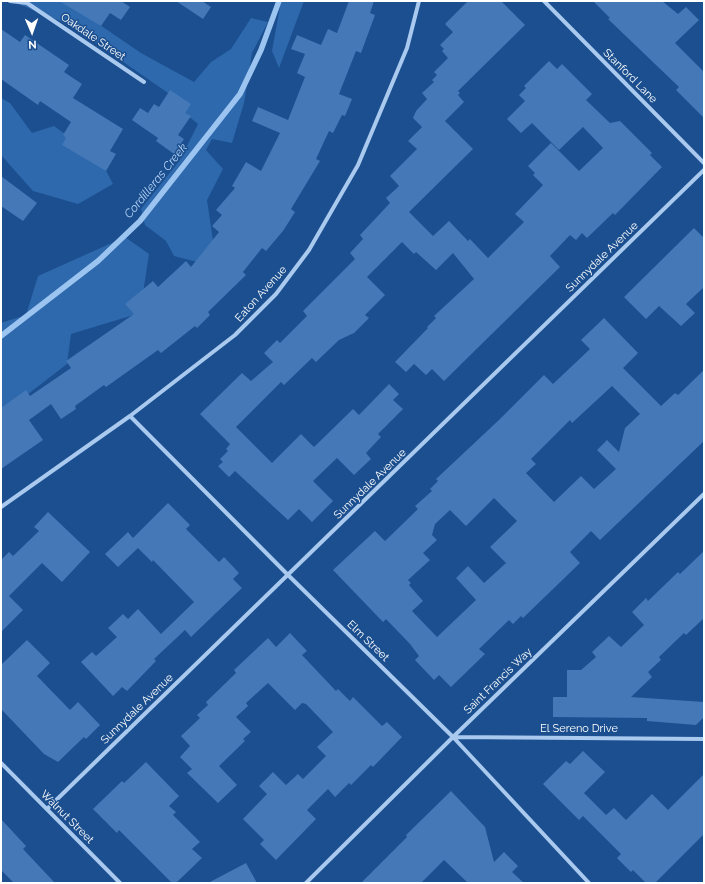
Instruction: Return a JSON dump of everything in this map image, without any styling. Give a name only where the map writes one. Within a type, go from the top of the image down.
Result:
[{"type":"street","name":"Oakdale Street","points":[[10,1],[27,3],[144,82]]},
{"type":"street","name":"Eaton Avenue","points":[[1,507],[130,416],[235,335],[276,294],[309,250],[358,165],[407,48],[419,1]]},
{"type":"street","name":"Stanford Lane","points":[[544,1],[704,163]]},
{"type":"street","name":"Sunnydale Avenue","points":[[47,809],[704,170]]},
{"type":"street","name":"Elm Street","points":[[130,416],[288,575],[453,737],[589,883]]},
{"type":"street","name":"Saint Francis Way","points":[[306,883],[453,737],[704,494]]},
{"type":"street","name":"El Sereno Drive","points":[[453,737],[704,738]]},
{"type":"street","name":"Walnut Street","points":[[1,763],[120,883]]},
{"type":"shaded area","points":[[11,1],[65,1],[141,53],[194,82],[211,62],[231,49],[251,18],[268,22],[252,53],[244,103],[232,143],[212,139],[206,150],[223,169],[207,200],[214,247],[201,263],[174,256],[166,241],[145,225],[141,209],[180,160],[198,124],[182,111],[168,93],[70,25]]},
{"type":"shaded area","points":[[281,1],[304,1],[279,68],[272,51]]},
{"type":"shaded area","points":[[1,98],[10,103],[32,133],[54,126],[100,159],[113,184],[78,204],[33,191],[1,155]]},
{"type":"shaded area","points":[[125,237],[149,254],[140,313],[71,334],[67,364],[1,415],[1,323],[26,315],[38,276]]},
{"type":"building","points":[[59,1],[121,1],[130,7],[121,20],[110,13],[101,26]]},
{"type":"building","points":[[176,1],[202,1],[211,7],[203,19]]},
{"type":"building","points":[[349,1],[374,1],[370,13],[375,15],[361,53],[356,51],[339,94],[352,99],[345,116],[342,115],[333,133],[329,131],[316,159],[320,161],[291,209],[295,212],[283,231],[266,251],[262,248],[243,272],[246,275],[208,312],[210,315],[197,328],[195,326],[161,353],[158,350],[106,387],[104,385],[75,406],[76,409],[61,419],[51,404],[29,420],[43,440],[1,469],[1,408],[26,390],[30,396],[71,368],[66,361],[134,314],[125,304],[153,281],[158,287],[186,261],[191,267],[219,232],[212,226],[222,215],[216,210],[235,188],[232,186],[246,162],[261,171],[280,133],[252,121],[258,107],[288,120],[305,77],[297,73],[305,54],[291,49],[297,35],[321,45],[328,29],[337,33]]},
{"type":"building","points":[[468,1],[501,1],[525,25],[458,91],[460,93],[458,95],[464,102],[445,121],[473,149],[409,212],[433,236],[449,221],[468,241],[470,239],[488,258],[524,222],[515,214],[543,185],[533,175],[535,173],[528,166],[551,143],[579,171],[603,148],[583,127],[559,150],[532,123],[521,133],[507,119],[525,101],[519,95],[526,88],[524,86],[549,61],[557,69],[562,64],[592,94],[586,100],[610,123],[620,121],[652,153],[650,155],[662,167],[615,215],[613,213],[587,238],[582,233],[576,240],[570,235],[550,256],[560,267],[444,381],[432,369],[426,375],[414,364],[406,372],[395,362],[428,328],[427,327],[436,318],[434,316],[474,279],[453,253],[436,270],[416,252],[414,254],[402,242],[367,277],[385,295],[365,315],[369,318],[354,333],[339,340],[316,362],[312,358],[284,385],[281,382],[236,427],[272,463],[301,434],[314,447],[353,409],[359,415],[389,384],[399,394],[393,400],[403,409],[378,434],[381,437],[366,453],[371,459],[354,475],[337,458],[313,481],[333,501],[312,522],[299,509],[288,520],[235,471],[229,477],[218,466],[223,462],[220,459],[228,451],[226,449],[230,444],[200,414],[242,373],[251,381],[273,362],[264,353],[277,340],[280,343],[307,316],[303,311],[355,259],[350,253],[363,239],[360,235],[390,203],[386,198],[399,186],[390,176],[417,149],[408,141],[422,127],[413,118],[416,111],[427,99],[422,93],[434,82],[432,80],[437,75],[434,72],[448,58],[442,51],[444,49],[440,45],[453,32],[445,24]]},
{"type":"building","points":[[593,1],[662,1],[678,14],[686,7],[699,20],[675,43],[704,72],[704,118],[676,90],[679,87],[608,19],[610,18]]},
{"type":"building","points":[[1,29],[20,42],[25,35],[69,65],[64,72],[82,84],[73,98],[123,129],[110,151],[116,154],[106,171],[62,145],[66,138],[63,135],[71,122],[40,101],[38,105],[1,79]]},
{"type":"building","points":[[170,90],[191,104],[185,113],[191,116],[178,135],[184,139],[174,154],[156,141],[158,138],[132,120],[140,108],[148,113],[154,104],[159,107]]},
{"type":"building","points":[[1,176],[37,203],[23,221],[1,206]]},
{"type":"building","points":[[694,228],[704,238],[704,287],[686,304],[695,313],[681,326],[659,306],[646,319],[624,297]]},
{"type":"building","points":[[604,318],[638,353],[623,368],[661,406],[675,393],[678,395],[704,370],[704,441],[600,540],[591,531],[570,552],[580,563],[523,618],[521,616],[513,624],[509,620],[479,649],[485,654],[451,687],[439,675],[434,680],[415,660],[419,656],[410,644],[386,619],[383,622],[333,570],[375,531],[385,541],[418,509],[415,506],[432,491],[430,489],[438,481],[436,479],[544,375],[553,384],[590,349],[581,340]],"holes":[[[612,386],[640,414],[625,428],[619,452],[607,440],[597,450],[616,469],[594,489],[581,476],[554,502],[526,473],[536,464],[531,459],[570,420],[572,423]],[[494,498],[517,521],[490,547],[506,563],[484,583],[468,566],[456,578],[476,600],[437,637],[412,611],[423,601],[409,585],[411,583],[408,580],[430,560],[423,553],[437,540],[432,535],[435,524],[450,510],[466,526]]]},
{"type":"building","points":[[168,503],[190,525],[186,529],[219,562],[224,557],[239,573],[233,579],[242,588],[191,637],[185,630],[154,659],[156,661],[127,691],[122,687],[113,696],[81,662],[92,652],[96,656],[117,637],[108,628],[123,614],[128,619],[138,609],[161,634],[194,602],[153,560],[152,562],[138,548],[118,567],[105,554],[128,532],[133,538]]},
{"type":"building","points":[[48,512],[90,552],[62,582],[42,563],[9,596],[23,610],[1,632],[1,560],[9,552],[13,556],[39,531],[34,527]]},
{"type":"building","points":[[704,551],[704,618],[686,635],[684,633],[659,657],[661,660],[648,672],[652,677],[631,697],[704,702],[704,717],[696,725],[647,721],[647,718],[553,717],[553,697],[567,697],[567,670],[581,670],[596,657],[592,652],[609,636],[621,647],[644,625],[632,612],[646,598],[648,601],[678,572],[680,574]]},
{"type":"building","points":[[290,633],[307,651],[302,655],[336,691],[338,689],[350,701],[353,697],[382,726],[387,722],[402,737],[373,767],[371,765],[351,785],[349,783],[335,797],[328,789],[307,810],[316,819],[276,860],[260,844],[264,840],[243,819],[267,794],[259,786],[273,772],[286,785],[298,774],[303,779],[326,756],[317,747],[333,732],[306,704],[302,703],[295,710],[268,683],[246,703],[248,706],[236,717],[251,732],[243,739],[245,741],[219,766],[237,785],[218,803],[187,773],[192,769],[180,757],[190,746],[181,736],[200,718],[197,715],[208,705],[206,702],[236,673],[234,670],[268,638],[276,647]]},
{"type":"building","points":[[27,640],[50,663],[37,676],[70,710],[78,702],[100,725],[86,739],[84,737],[58,762],[44,754],[1,709],[1,665]]},
{"type":"building","points":[[583,751],[605,772],[584,793],[606,815],[614,808],[626,820],[652,794],[668,810],[704,774],[704,834],[655,883],[646,883],[633,870],[631,872],[617,858],[621,854],[583,816],[579,820],[543,784],[566,761],[570,764]]},
{"type":"building","points":[[146,762],[179,796],[169,806],[176,812],[173,815],[200,842],[192,849],[202,858],[176,883],[172,883],[119,830],[117,833],[93,809],[122,781],[124,783]]},
{"type":"building","points":[[451,791],[485,827],[494,862],[504,852],[518,866],[512,872],[524,883],[468,883],[444,860],[421,883],[361,883],[407,837],[406,835]]},
{"type":"building","points":[[1,819],[26,846],[23,849],[55,883],[14,883],[1,870]]},
{"type":"building","points":[[246,863],[257,883],[208,883]]},
{"type":"waterway","name":"Cordilleras Creek","points":[[1,336],[98,261],[140,221],[240,94],[261,50],[279,1]]}]
